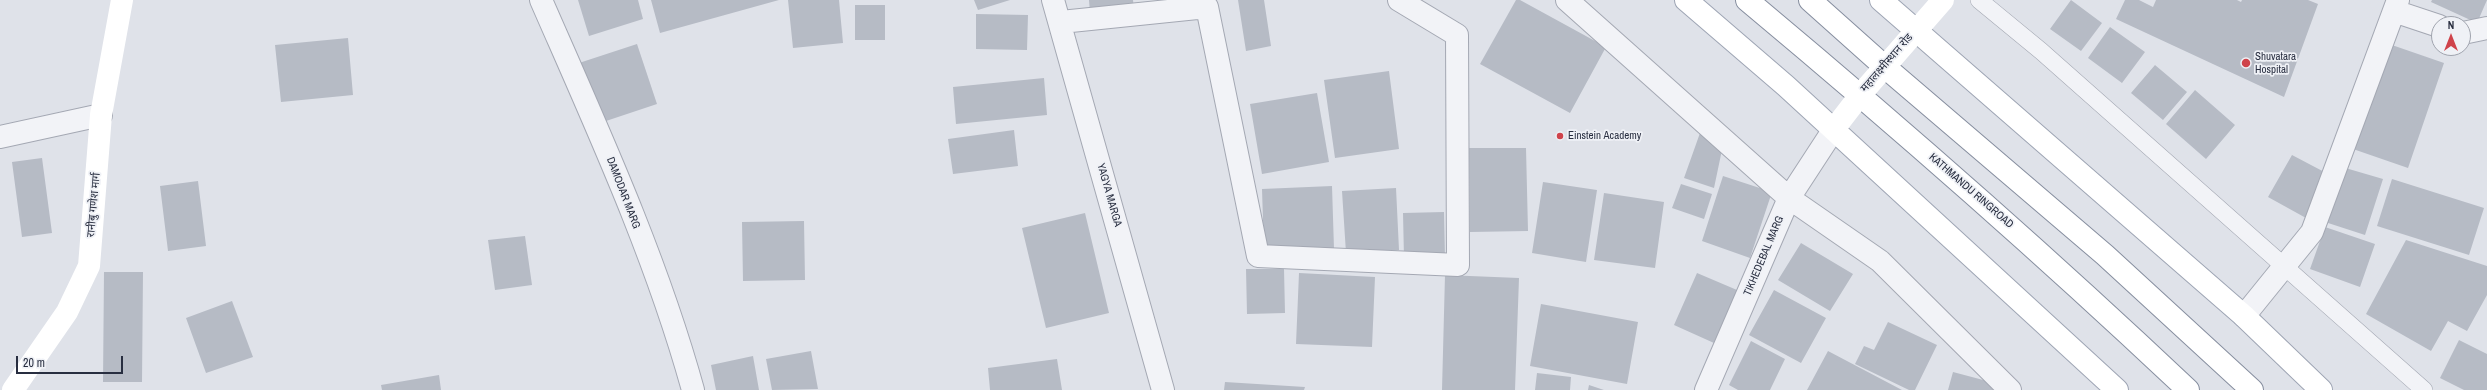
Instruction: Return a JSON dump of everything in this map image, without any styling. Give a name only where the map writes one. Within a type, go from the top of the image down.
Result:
[{"type":"main road","name":"रानीबु गणेश मार्ग","points":[[13,390],[67,312],[89,266],[101,115],[122,0]]},
{"type":"main road","points":[[1686,0],[1834,128],[2116,390]]},
{"type":"main road","name":"KATHMANDU RINGROAD","points":[[1747,0],[1860,94],[2052,262],[2188,390]]},
{"type":"main road","points":[[1810,0],[1885,67],[2105,255],[2252,390]]},
{"type":"main road","points":[[1881,0],[2244,316],[2321,390]]},
{"type":"main road","name":"महालक्ष्मीस्थान रोड","points":[[1834,128],[1860,94],[1943,0]]},
{"type":"street","name":"DAMODAR MARG","points":[[541,0],[608,155],[676,330],[693,390]]},
{"type":"street","name":"YAGYA MARGA","points":[[1053,0],[1061,22],[1163,390]]},
{"type":"street","points":[[1061,22],[1207,7],[1258,256],[1458,265],[1457,35],[1399,0]]},
{"type":"street","points":[[1567,0],[1789,198],[1880,260],[2010,390]]},
{"type":"street","points":[[2244,316],[2312,232],[2396,5],[2431,22]]},
{"type":"street","points":[[2471,31],[2487,28]]},
{"type":"street","points":[[0,137],[101,115]]},
{"type":"street","name":"TIKHEDEBAL MARG","points":[[1706,390],[1789,198],[1834,128]]},
{"type":"lane","points":[[1978,0],[2040,51],[2424,390]]},
{"type":"building","points":[[578,0],[638,0],[643,19],[589,36]]},
{"type":"building","points":[[651,0],[779,0],[660,33]]},
{"type":"building","points":[[788,0],[839,0],[843,43],[793,48]]},
{"type":"building","points":[[974,0],[1010,0],[978,10]]},
{"type":"building","points":[[1089,0],[1133,0],[1134,9],[1090,13]]},
{"type":"building","points":[[1238,0],[1264,0],[1271,46],[1246,51]]},
{"type":"building","points":[[1516,0],[1520,0],[1606,47],[1570,113],[1480,64]]},
{"type":"building","points":[[2071,0],[2102,23],[2081,51],[2050,29]]},
{"type":"building","name":"Shuvatara Hospital","points":[[2125,0],[2139,0],[2153,7],[2156,0],[2237,0],[2241,2],[2242,0],[2308,0],[2318,4],[2284,97],[2116,19]]},
{"type":"building","points":[[2432,0],[2487,0],[2477,23],[2471,20],[2471,16],[2462,16],[2431,2]]},
{"type":"building","points":[[855,5],[885,5],[885,40],[855,40]]},
{"type":"building","points":[[976,14],[1028,15],[1027,50],[976,49]]},
{"type":"building","points":[[2110,27],[2145,52],[2122,83],[2088,58]]},
{"type":"building","points":[[348,38],[353,95],[281,102],[275,45]]},
{"type":"building","points":[[637,44],[657,104],[600,123],[579,63]]},
{"type":"building","points":[[2389,44],[2444,63],[2408,168],[2353,149]]},
{"type":"building","points":[[2155,65],[2187,92],[2163,120],[2131,93]]},
{"type":"building","points":[[1389,71],[1399,149],[1335,158],[1324,80]]},
{"type":"building","points":[[1044,78],[1047,115],[956,124],[953,87]]},
{"type":"building","points":[[2195,90],[2235,125],[2206,159],[2166,124]]},
{"type":"building","points":[[1317,93],[1329,162],[1262,174],[1250,104]]},
{"type":"building","points":[[1014,130],[1018,166],[953,174],[948,139]]},
{"type":"building","points":[[1700,133],[1723,145],[1714,188],[1684,178]]},
{"type":"building","points":[[1469,148],[1526,148],[1528,231],[1470,232]]},
{"type":"building","points":[[2292,155],[2330,175],[2306,218],[2268,197]]},
{"type":"building","points":[[42,158],[52,233],[22,237],[12,162]]},
{"type":"building","points":[[2342,167],[2383,179],[2365,235],[2325,222]]},
{"type":"building","points":[[1723,176],[1772,192],[1750,258],[1702,241]]},
{"type":"building","points":[[2392,179],[2484,208],[2469,255],[2377,226]]},
{"type":"building","points":[[198,181],[206,246],[168,251],[160,186]]},
{"type":"building","points":[[1543,182],[1597,190],[1586,262],[1532,253]]},
{"type":"building","points":[[1681,184],[1712,194],[1704,219],[1672,208]]},
{"type":"building","points":[[1332,186],[1334,249],[1264,251],[1262,189]]},
{"type":"building","points":[[1396,188],[1399,250],[1346,253],[1342,191]]},
{"type":"building","points":[[1604,193],[1664,202],[1655,268],[1594,260]]},
{"type":"building","points":[[1444,212],[1445,258],[1404,258],[1403,213]]},
{"type":"building","points":[[1085,213],[1109,313],[1046,328],[1022,228]]},
{"type":"building","points":[[804,221],[805,280],[743,281],[742,222]]},
{"type":"building","points":[[2325,227],[2375,244],[2360,287],[2310,269]]},
{"type":"building","points":[[525,236],[532,285],[495,290],[488,240]]},
{"type":"building","points":[[2406,240],[2487,266],[2487,295],[2467,331],[2448,321],[2431,351],[2366,314]]},
{"type":"building","points":[[1801,243],[1853,274],[1830,311],[1778,280]]},
{"type":"building","points":[[1246,269],[1284,269],[1285,313],[1247,314]]},
{"type":"building","points":[[104,272],[143,272],[142,382],[103,382]]},
{"type":"building","points":[[1299,273],[1375,277],[1372,347],[1296,344]]},
{"type":"building","points":[[1697,273],[1737,290],[1714,343],[1674,325]]},
{"type":"building","points":[[1445,275],[1519,278],[1515,390],[1442,390]]},
{"type":"building","points":[[1774,290],[1826,318],[1801,363],[1749,335]]},
{"type":"building","points":[[232,301],[253,357],[206,373],[186,318]]},
{"type":"building","points":[[1541,304],[1638,322],[1627,384],[1530,366]]},
{"type":"building","points":[[1888,322],[1937,345],[1915,390],[1909,390],[1855,364],[1864,346],[1874,350]]},
{"type":"building","points":[[2459,340],[2487,354],[2487,390],[2464,390],[2440,378]]},
{"type":"building","points":[[1751,341],[1785,359],[1770,390],[1738,390],[1729,385]]},
{"type":"building","points":[[811,351],[818,389],[772,390],[766,359]]},
{"type":"building","points":[[1828,351],[1902,390],[1807,390]]},
{"type":"building","points":[[753,356],[759,390],[716,390],[711,365]]},
{"type":"building","points":[[1057,359],[1062,390],[990,390],[988,368]]},
{"type":"building","points":[[1953,372],[2002,385],[2001,390],[1948,390]]},
{"type":"building","points":[[1537,373],[1571,377],[1570,390],[1535,390]]},
{"type":"building","points":[[439,375],[441,390],[382,390],[381,385]]},
{"type":"building","points":[[1225,382],[1305,387],[1304,390],[1224,390]]},
{"type":"building","points":[[1589,385],[1604,390],[1588,390]]},
{"type":"place","name":"Shuvatara Hospital","points":[[2246,63]]},
{"type":"place","name":"Einstein Academy","points":[[1560,136]]}]
